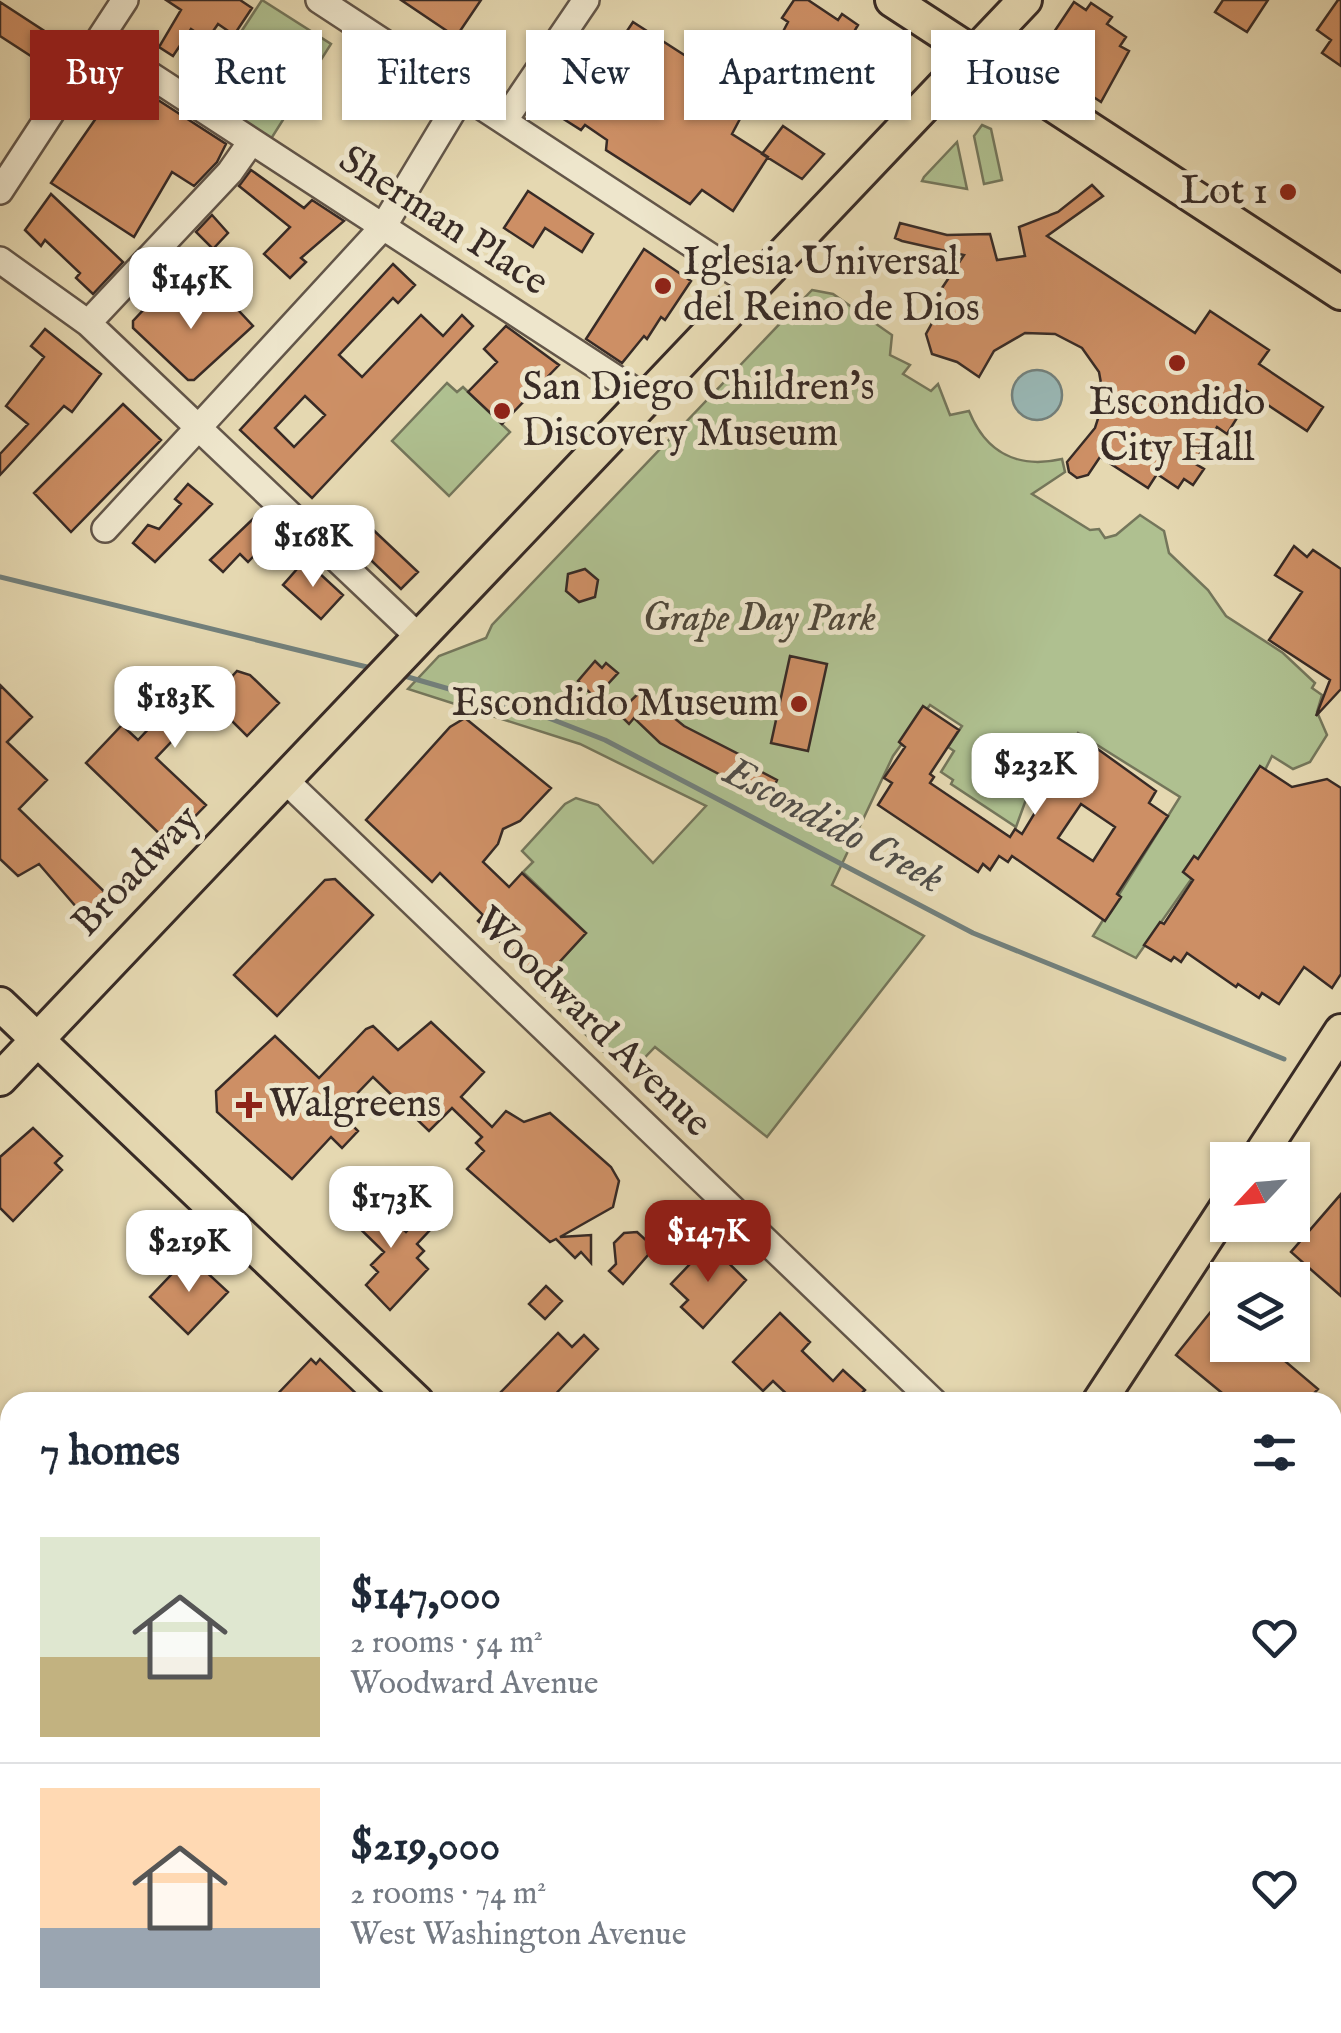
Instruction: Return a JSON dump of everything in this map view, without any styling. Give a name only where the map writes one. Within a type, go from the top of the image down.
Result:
[{"type":"main road","points":[[892,0],[938,30]]},
{"type":"main road","name":"Broadway","points":[[997,30],[1026,0]]},
{"type":"main road","name":"Broadway","points":[[0,1078],[931,98]]},
{"type":"main road","points":[[1076,120],[1341,293]]},
{"type":"main road","points":[[0,1004],[407,1392]]},
{"type":"main road","points":[[1269,1142],[1341,1031]]},
{"type":"main road","points":[[1106,1392],[1210,1232]]},
{"type":"street","points":[[105,30],[125,0]]},
{"type":"street","points":[[319,0],[365,30]]},
{"type":"street","points":[[586,0],[504,121],[754,285]]},
{"type":"street","name":"Sherman Place","points":[[159,81],[646,398]]},
{"type":"street","points":[[0,191],[46,120]]},
{"type":"street","points":[[104,529],[382,227],[447,120]]},
{"type":"street","points":[[88,323],[230,172],[251,142]]},
{"type":"street","points":[[0,260],[88,323],[198,424],[410,647]]},
{"type":"street","name":"Woodward Avenue","points":[[285,780],[924,1392]]},
{"type":"green space","points":[[262,0],[309,30],[242,30]]},
{"type":"green space","points":[[322,38],[331,44],[322,58]]},
{"type":"green space","points":[[236,120],[283,120],[269,142]]},
{"type":"green space","points":[[982,125],[991,129],[1002,180],[984,184],[974,136]]},
{"type":"green space","points":[[957,142],[967,189],[922,181],[924,177]]},
{"type":"green space","name":"Grape Day Park","points":[[812,290],[833,294],[892,335],[890,355],[910,365],[903,374],[931,391],[938,384],[950,415],[969,411],[994,447],[1031,462],[1062,459],[1065,472],[1032,494],[1090,530],[1099,529],[1105,538],[1116,535],[1140,515],[1164,531],[1169,553],[1208,590],[1226,616],[1283,653],[1315,683],[1312,688],[1322,695],[1317,712],[1327,735],[1310,762],[1293,769],[1272,756],[1258,784],[1136,958],[1093,936],[1180,797],[1078,733],[1046,780],[1028,794],[1016,827],[951,784],[953,780],[941,772],[954,751],[948,747],[962,726],[930,705],[893,756],[832,885],[924,936],[767,1137],[655,1047],[628,1075],[536,987],[586,933],[523,872],[533,862],[522,851],[565,804],[576,798],[598,805],[653,863],[706,806],[580,744],[408,689],[439,656],[486,638],[492,625]]},
{"type":"green space","points":[[447,383],[457,392],[463,387],[510,432],[449,496],[392,441]]},
{"type":"water","points":[[1037,370],[1055,377],[1062,395],[1055,413],[1037,420],[1019,413],[1012,395],[1019,377]]},
{"type":"building","points":[[166,0],[240,0],[252,8],[237,30],[227,30],[218,24],[214,30],[179,30],[179,47],[173,56],[159,47],[181,10]]},
{"type":"building","points":[[401,0],[481,0],[461,30],[446,30]]},
{"type":"building","points":[[794,0],[808,0],[838,20],[842,14],[858,25],[855,30],[784,30],[788,22],[782,18]]},
{"type":"building","points":[[1223,0],[1268,0],[1247,32],[1215,12]]},
{"type":"building","points":[[1338,0],[1341,66],[1322,53],[1331,40],[1317,30]]},
{"type":"building","points":[[0,2],[43,30],[30,30],[30,55],[0,36]]},
{"type":"building","points":[[1074,2],[1086,10],[1091,3],[1112,17],[1107,24],[1126,37],[1120,46],[1129,51],[1101,102],[1095,98],[1095,30],[1055,30]]},
{"type":"building","points":[[633,22],[645,30],[628,30]]},
{"type":"building","points":[[664,42],[684,55],[684,120],[739,120],[732,134],[768,157],[733,211],[702,190],[690,204],[606,150],[607,140],[585,125],[581,130],[565,120],[664,120]]},
{"type":"building","points":[[159,101],[179,114],[179,120],[189,120],[226,144],[217,162],[194,186],[172,172],[134,237],[51,183],[95,120],[159,120]]},
{"type":"building","points":[[783,126],[824,154],[802,179],[762,154]]},
{"type":"building","points":[[251,170],[304,208],[312,200],[344,221],[301,258],[306,262],[290,278],[264,254],[290,227],[239,186]]},
{"type":"building","name":"Escondido City Hall","points":[[1092,185],[1103,196],[1047,236],[1195,333],[1210,311],[1269,350],[1259,364],[1323,407],[1307,431],[1242,388],[1226,411],[1237,418],[1227,434],[1217,427],[1194,463],[1204,469],[1193,485],[1184,479],[1178,488],[1157,474],[1148,488],[1100,457],[1088,475],[1077,478],[1069,472],[1067,462],[1095,428],[1104,400],[1099,372],[1082,348],[1055,334],[1025,333],[994,351],[979,377],[957,362],[932,354],[926,334],[938,312],[930,306],[964,255],[895,238],[900,223],[947,235],[990,234],[997,260],[1025,256],[1019,227],[1058,212]]},
{"type":"building","points":[[528,191],[593,234],[582,252],[545,228],[533,247],[504,228]]},
{"type":"building","points":[[51,194],[123,262],[93,294],[76,278],[80,273],[45,240],[41,246],[25,230]]},
{"type":"building","points":[[212,215],[228,233],[213,249],[196,232]]},
{"type":"building","points":[[644,249],[691,281],[665,320],[661,317],[647,339],[644,336],[622,363],[586,339]]},
{"type":"building","points":[[393,264],[415,285],[398,303],[393,298],[339,355],[362,377],[421,315],[443,336],[462,315],[473,326],[312,498],[240,430]],"holes":[[[305,396],[325,415],[294,447],[275,428]]]},
{"type":"building","points":[[162,290],[195,317],[223,294],[253,326],[194,380],[188,380],[133,328],[133,321]]},
{"type":"building","points":[[506,326],[559,365],[502,424],[468,392],[497,362],[484,349]]},
{"type":"building","points":[[45,329],[101,374],[72,412],[64,406],[0,475],[0,454],[28,424],[6,406],[44,357],[31,346]]},
{"type":"building","points":[[123,404],[161,440],[71,532],[34,493]]},
{"type":"building","points":[[188,484],[212,504],[155,562],[133,543],[148,525],[159,529],[181,504],[175,499]]},
{"type":"building","points":[[255,517],[274,535],[248,562],[240,554],[223,572],[210,560]]},
{"type":"building","points":[[368,525],[418,572],[401,589],[352,542]]},
{"type":"building","points":[[1294,546],[1307,557],[1313,550],[1341,569],[1341,689],[1316,716],[1330,680],[1269,640],[1302,592],[1275,575]]},
{"type":"building","points":[[305,560],[343,595],[321,619],[283,585]]},
{"type":"building","points":[[585,569],[598,580],[595,597],[579,602],[566,591],[568,574]]},
{"type":"building","name":"Escondido Museum","points":[[790,656],[827,664],[808,751],[771,743]]},
{"type":"building","points":[[595,661],[602,668],[606,663],[618,673],[595,698],[578,681]]},
{"type":"building","points":[[237,671],[250,675],[279,703],[247,736],[211,700],[156,758],[206,805],[169,843],[86,763],[122,725],[138,740],[193,682],[196,686],[205,676],[211,682],[217,676],[225,684]]},
{"type":"building","points":[[0,685],[32,717],[7,742],[47,780],[19,809],[114,901],[95,920],[78,909],[39,864],[18,876],[0,859]]},
{"type":"building","points":[[641,691],[684,726],[760,765],[758,770],[777,780],[768,800],[660,743],[634,718],[629,724],[618,713]]},
{"type":"building","points":[[923,706],[959,730],[930,774],[934,777],[930,783],[1010,837],[1015,829],[1022,834],[1081,737],[1156,791],[1149,803],[1168,816],[1117,894],[1121,897],[1105,921],[1012,856],[1008,862],[999,856],[990,870],[983,864],[978,872],[878,805],[892,783],[884,778],[905,747],[899,742]],"holes":[[[1081,804],[1115,827],[1093,861],[1058,838]]]},
{"type":"building","points":[[465,718],[551,788],[520,821],[503,829],[498,844],[483,862],[509,887],[522,873],[586,933],[542,981],[478,921],[483,915],[440,873],[432,882],[366,820],[450,727]]},
{"type":"building","points":[[1260,766],[1292,787],[1327,779],[1341,788],[1341,974],[1332,988],[1304,967],[1279,1004],[1262,993],[1259,998],[1238,984],[1236,987],[1187,953],[1181,962],[1174,957],[1171,961],[1144,945],[1160,922],[1164,924],[1193,880],[1183,872],[1194,856],[1198,859]]},
{"type":"building","points":[[335,879],[373,915],[277,1016],[234,975],[325,880]]},
{"type":"building","points":[[431,1022],[484,1072],[461,1097],[492,1127],[506,1111],[524,1122],[550,1113],[611,1167],[619,1181],[613,1207],[560,1237],[591,1235],[591,1263],[581,1252],[575,1258],[556,1239],[550,1242],[467,1169],[484,1151],[476,1143],[482,1137],[452,1108],[429,1131],[373,1077],[349,1102],[350,1123],[358,1131],[342,1148],[331,1137],[292,1179],[217,1112],[216,1091],[275,1036],[319,1078],[366,1029],[373,1026],[398,1050]]},
{"type":"building","points":[[33,1128],[62,1156],[55,1163],[62,1170],[13,1221],[0,1208],[0,1157]]},
{"type":"building","points":[[1341,1194],[1341,1296],[1310,1269],[1310,1262],[1302,1262],[1291,1252],[1300,1242],[1310,1242],[1310,1230]]},
{"type":"building","points":[[368,1195],[406,1232],[418,1219],[430,1230],[417,1244],[424,1251],[417,1258],[428,1269],[390,1310],[366,1285],[378,1272],[371,1265],[384,1252],[347,1216]]},
{"type":"building","points":[[637,1232],[647,1241],[648,1255],[623,1284],[609,1271],[616,1264],[614,1243],[624,1233]]},
{"type":"building","points":[[709,1244],[746,1280],[703,1328],[681,1307],[688,1300],[671,1284]]},
{"type":"building","points":[[189,1256],[228,1292],[188,1334],[150,1297]]},
{"type":"building","points":[[546,1286],[562,1301],[545,1319],[529,1304]]},
{"type":"building","points":[[780,1313],[810,1342],[802,1351],[833,1381],[843,1370],[865,1390],[785,1392],[773,1381],[763,1391],[733,1362]]},
{"type":"building","points":[[1210,1313],[1210,1362],[1286,1362],[1318,1389],[1315,1392],[1221,1392],[1176,1355]]},
{"type":"building","points":[[558,1333],[572,1347],[584,1335],[598,1349],[557,1392],[501,1392]]},
{"type":"building","points":[[311,1359],[316,1364],[320,1359],[355,1392],[280,1392]]},
{"type":"waterway","name":"Escondido Creek","points":[[0,577],[371,668]]},
{"type":"waterway","name":"Escondido Creek","points":[[401,675],[546,717],[605,740],[973,933],[1284,1059]]},
{"type":"place","name":"Lot 1","points":[[1288,192]]},
{"type":"place","name":"Iglesia Universal del Reino de Dios","points":[[663,286]]},
{"type":"place","name":"Escondido City Hall","points":[[1177,363]]},
{"type":"place","name":"San Diego Children's Discovery Museum","points":[[502,411]]},
{"type":"place","name":"Escondido Museum","points":[[799,704]]},
{"type":"place","name":"Walgreens","points":[[249,1105]]}]
